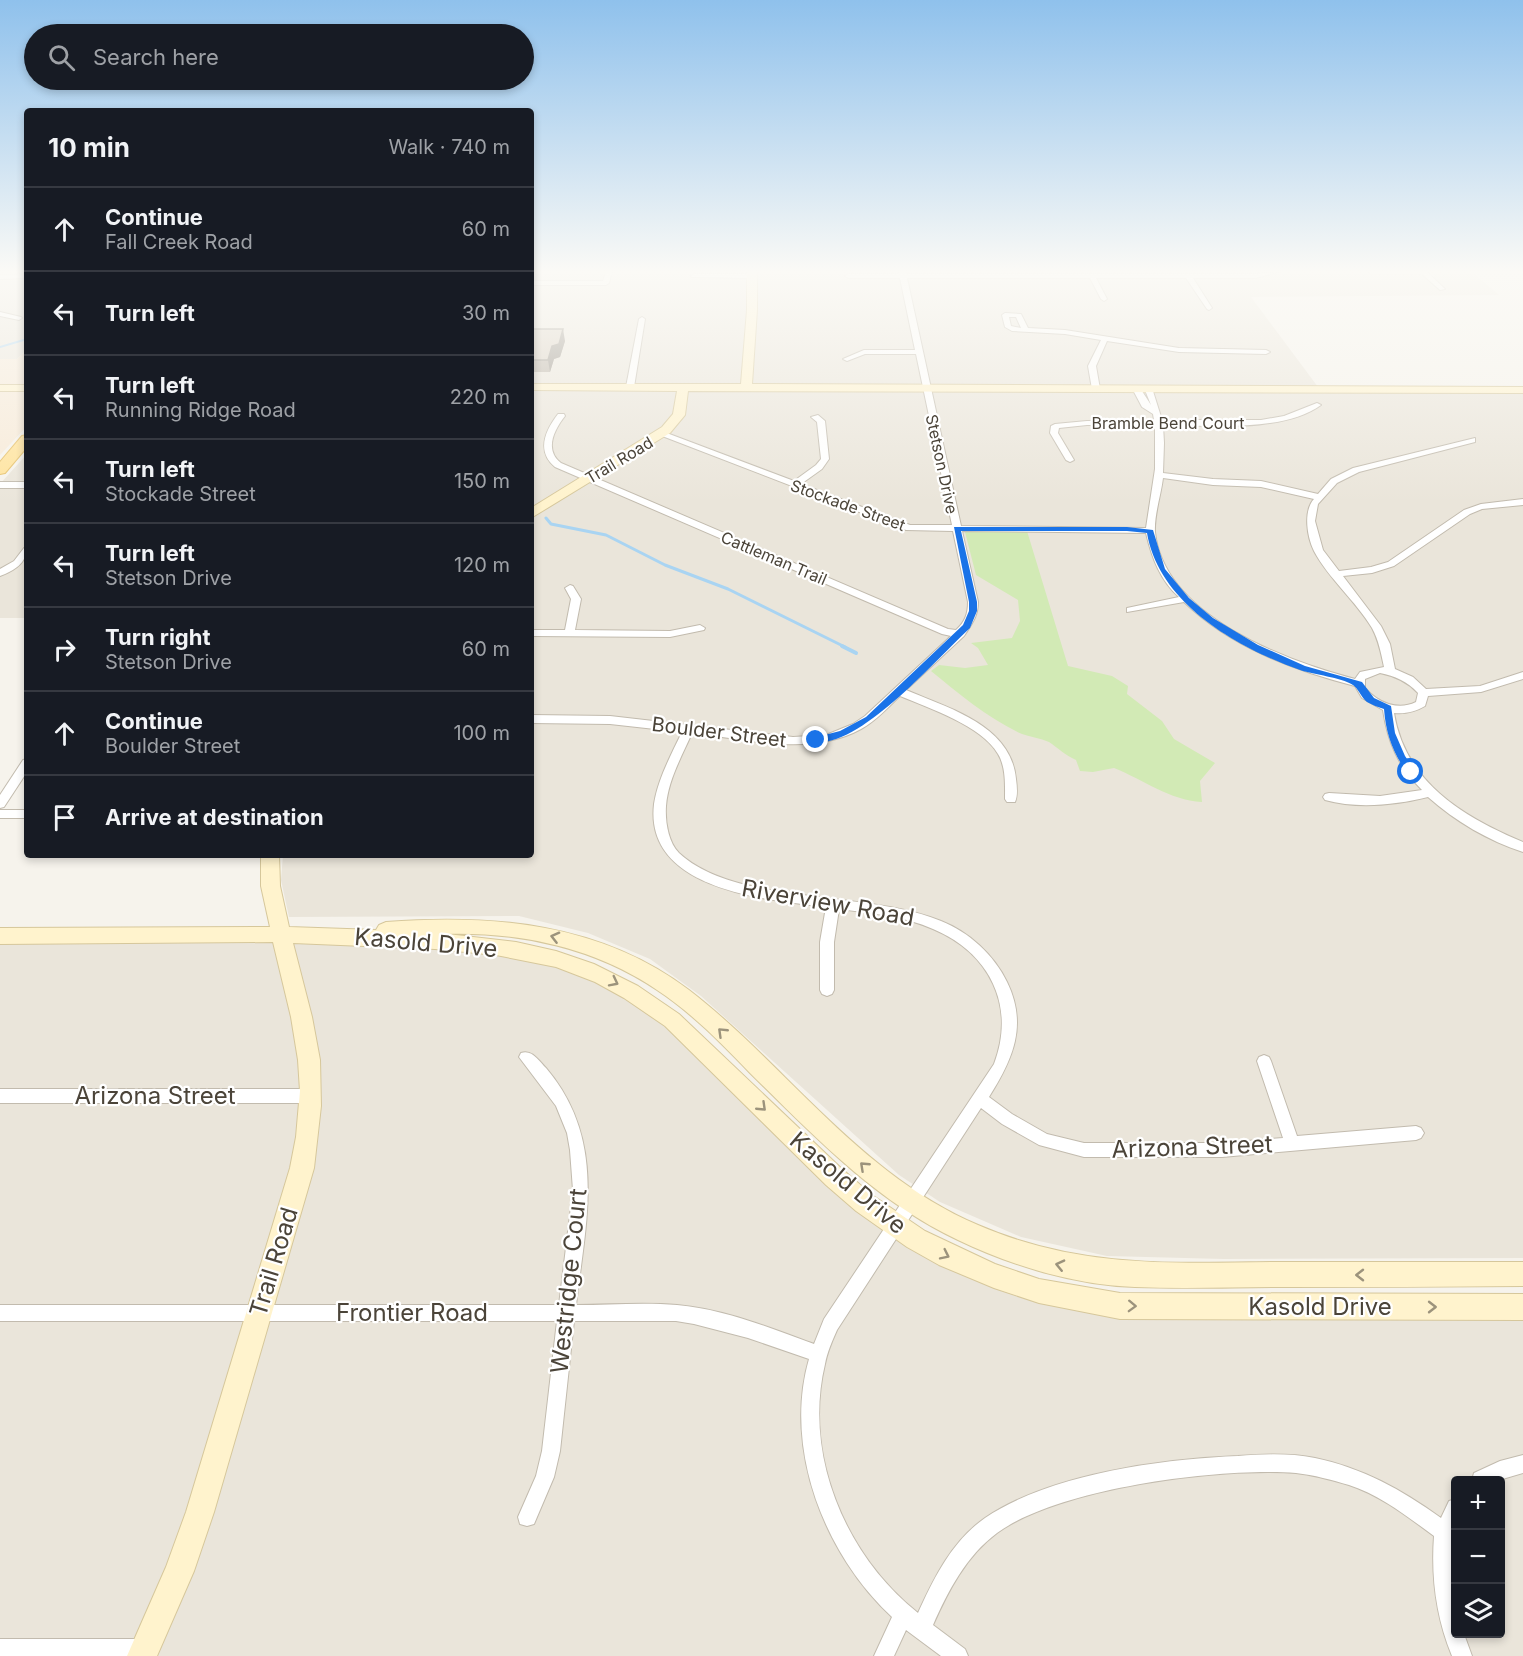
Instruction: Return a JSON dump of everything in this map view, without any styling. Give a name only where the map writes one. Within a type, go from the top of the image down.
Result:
[{"type":"main road","points":[[0,470],[24,442]]},
{"type":"street","points":[[630,387],[637,349]]},
{"type":"street","points":[[746,387],[749,349]]},
{"type":"street","points":[[1096,389],[1092,366],[1100,349]]},
{"type":"street","points":[[1175,349],[1266,351]]},
{"type":"street","points":[[847,359],[864,352],[918,352]]},
{"type":"street","name":"Stetson Drive","points":[[918,352],[973,602],[970,620],[960,634],[920,673]]},
{"type":"street","points":[[534,387],[1523,390]]},
{"type":"street","name":"Trail Road","points":[[534,512],[661,434],[679,415],[683,387]]},
{"type":"street","points":[[0,388],[24,388]]},
{"type":"street","points":[[1143,390],[1145,405],[1157,417]]},
{"type":"street","points":[[1143,390],[1157,406],[1162,447],[1150,531],[1153,548],[1162,569],[1186,599],[1210,620],[1255,647],[1302,668],[1359,684]]},
{"type":"street","name":"Bramble Bend Court","points":[[1071,460],[1054,433],[1055,426],[1157,417],[1262,422],[1286,418],[1317,405]]},
{"type":"street","name":"Cattleman Trail","points":[[561,416],[553,425],[547,454],[558,465],[929,625],[946,632],[960,634]]},
{"type":"street","points":[[794,485],[819,467],[825,459],[821,421],[815,417]]},
{"type":"street","name":"Stockade Street","points":[[661,434],[900,526],[918,529],[1150,531]]},
{"type":"street","points":[[1390,672],[1385,644],[1376,626],[1318,550],[1311,521],[1314,504],[1334,481],[1356,470],[1472,440]]},
{"type":"street","points":[[1159,475],[1213,482],[1261,483],[1319,497]]},
{"type":"street","points":[[0,484],[24,484]]},
{"type":"street","points":[[1335,574],[1372,570],[1391,564],[1467,512],[1481,507],[1523,502]]},
{"type":"street","points":[[0,573],[17,563],[24,554]]},
{"type":"street","points":[[570,588],[576,599],[570,633]]},
{"type":"street","points":[[1130,610],[1186,599]]},
{"type":"street","points":[[534,633],[670,634],[700,628]]},
{"type":"street","points":[[1371,671],[1390,672],[1411,680],[1423,693],[1421,704],[1416,708],[1408,710],[1388,708],[1371,700],[1360,689],[1360,678],[1371,671]]},
{"type":"street","name":"Boulder Street","points":[[534,719],[610,720],[776,740],[827,739],[857,727],[920,673]]},
{"type":"street","points":[[1423,693],[1481,689],[1523,675]]},
{"type":"street","points":[[900,692],[991,737],[1007,760],[1011,779],[1011,799]]},
{"type":"street","points":[[1388,708],[1390,733],[1398,752],[1411,772],[1431,792],[1466,819],[1523,847]]},
{"type":"street","name":"Riverview Road","points":[[690,728],[662,794],[660,806],[663,835],[675,856],[694,870],[728,885],[904,914],[935,924],[962,939],[986,961],[1007,998],[1011,1031],[1000,1067],[835,1317],[819,1354],[812,1388],[812,1427],[820,1478],[831,1513],[865,1575],[903,1615],[921,1628],[939,1650],[958,1656]]},
{"type":"street","points":[[0,804],[24,768]]},
{"type":"street","points":[[1329,797],[1374,801],[1431,792]]},
{"type":"street","points":[[0,814],[24,814]]},
{"type":"street","name":"Trail Road","points":[[144,1652],[179,1571],[200,1512],[302,1168],[308,1137],[311,1096],[307,1043],[272,896],[270,858]]},
{"type":"street","points":[[827,990],[827,942],[834,903]]},
{"type":"street","name":"Kasold Drive","points":[[331,935],[427,926],[522,929],[578,942],[627,962],[671,988],[705,1015],[878,1179],[910,1201],[963,1231],[1043,1261],[1134,1275],[1523,1274]]},
{"type":"street","name":"Kasold Drive","points":[[0,936],[331,935],[470,945],[531,952],[582,968],[627,989],[672,1020],[834,1177],[894,1226],[948,1256],[994,1276],[1039,1291],[1120,1306],[1523,1306]]},
{"type":"street","name":"Westridge Court","points":[[526,1057],[548,1078],[573,1126],[578,1145],[581,1190],[551,1451],[545,1477],[527,1517]]},
{"type":"street","points":[[1264,1060],[1292,1143]]},
{"type":"street","name":"Arizona Street","points":[[0,1096],[311,1096]]},
{"type":"street","name":"Arizona Street","points":[[980,1099],[1007,1119],[1044,1140],[1084,1150],[1222,1150],[1416,1133]]},
{"type":"street","name":"Frontier Road","points":[[0,1313],[676,1312],[705,1317],[819,1354]]},
{"type":"street","points":[[921,1628],[958,1557],[993,1524],[1040,1500],[1113,1481],[1170,1472],[1265,1464],[1294,1464],[1353,1477],[1381,1490],[1444,1532]]},
{"type":"street","points":[[1489,1476],[1500,1470],[1523,1464]]},
{"type":"street","points":[[1451,1517],[1444,1532],[1443,1589],[1449,1622],[1462,1656]]},
{"type":"street","points":[[884,1656],[903,1615]]},
{"type":"street","points":[[0,1649],[144,1652]]},
{"type":"shaded area","points":[[0,349],[24,349],[17,359],[0,359]]},
{"type":"shaded area","points":[[534,349],[1290,349],[1318,387],[1523,389],[1523,1258],[1224,1259],[1107,1256],[1021,1237],[940,1202],[899,1175],[701,996],[650,959],[588,933],[519,916],[289,917],[281,880],[283,858],[534,858],[534,390],[1109,387],[1051,384],[534,385]]},
{"type":"shaded area","points":[[24,352],[24,384],[0,385],[0,359],[17,359]]},
{"type":"shaded area","points":[[0,391],[24,391],[24,429],[0,455]]},
{"type":"shaded area","points":[[24,457],[24,618],[0,618],[0,484]]},
{"type":"shaded area","points":[[331,935],[496,947],[627,989],[864,1203],[1039,1291],[1523,1307],[1523,1656],[0,1656],[0,936]]},
{"type":"green space","points":[[1027,531],[1068,666],[1112,676],[1128,686],[1127,694],[1162,721],[1174,739],[1215,763],[1200,781],[1202,802],[1168,794],[1114,768],[1093,772],[1080,771],[1076,760],[1049,742],[1022,734],[986,714],[931,671],[939,665],[965,668],[988,665],[978,648],[971,643],[1012,638],[1020,621],[1018,600],[976,575],[965,532]]},
{"type":"building","points":[[534,349],[551,349],[548,360],[534,360]]},
{"type":"waterway","points":[[546,518],[551,524],[606,535],[665,565],[728,589],[845,647]]},
{"type":"waterway","points":[[842,646],[856,653]]},
{"type":"route","points":[[816,740],[843,734],[869,719],[967,626],[973,611],[973,602],[957,529],[1127,529],[1150,531],[1153,548],[1162,569],[1186,599],[1210,620],[1255,647],[1302,668],[1359,684],[1364,695],[1388,708],[1390,733],[1411,772]]}]
